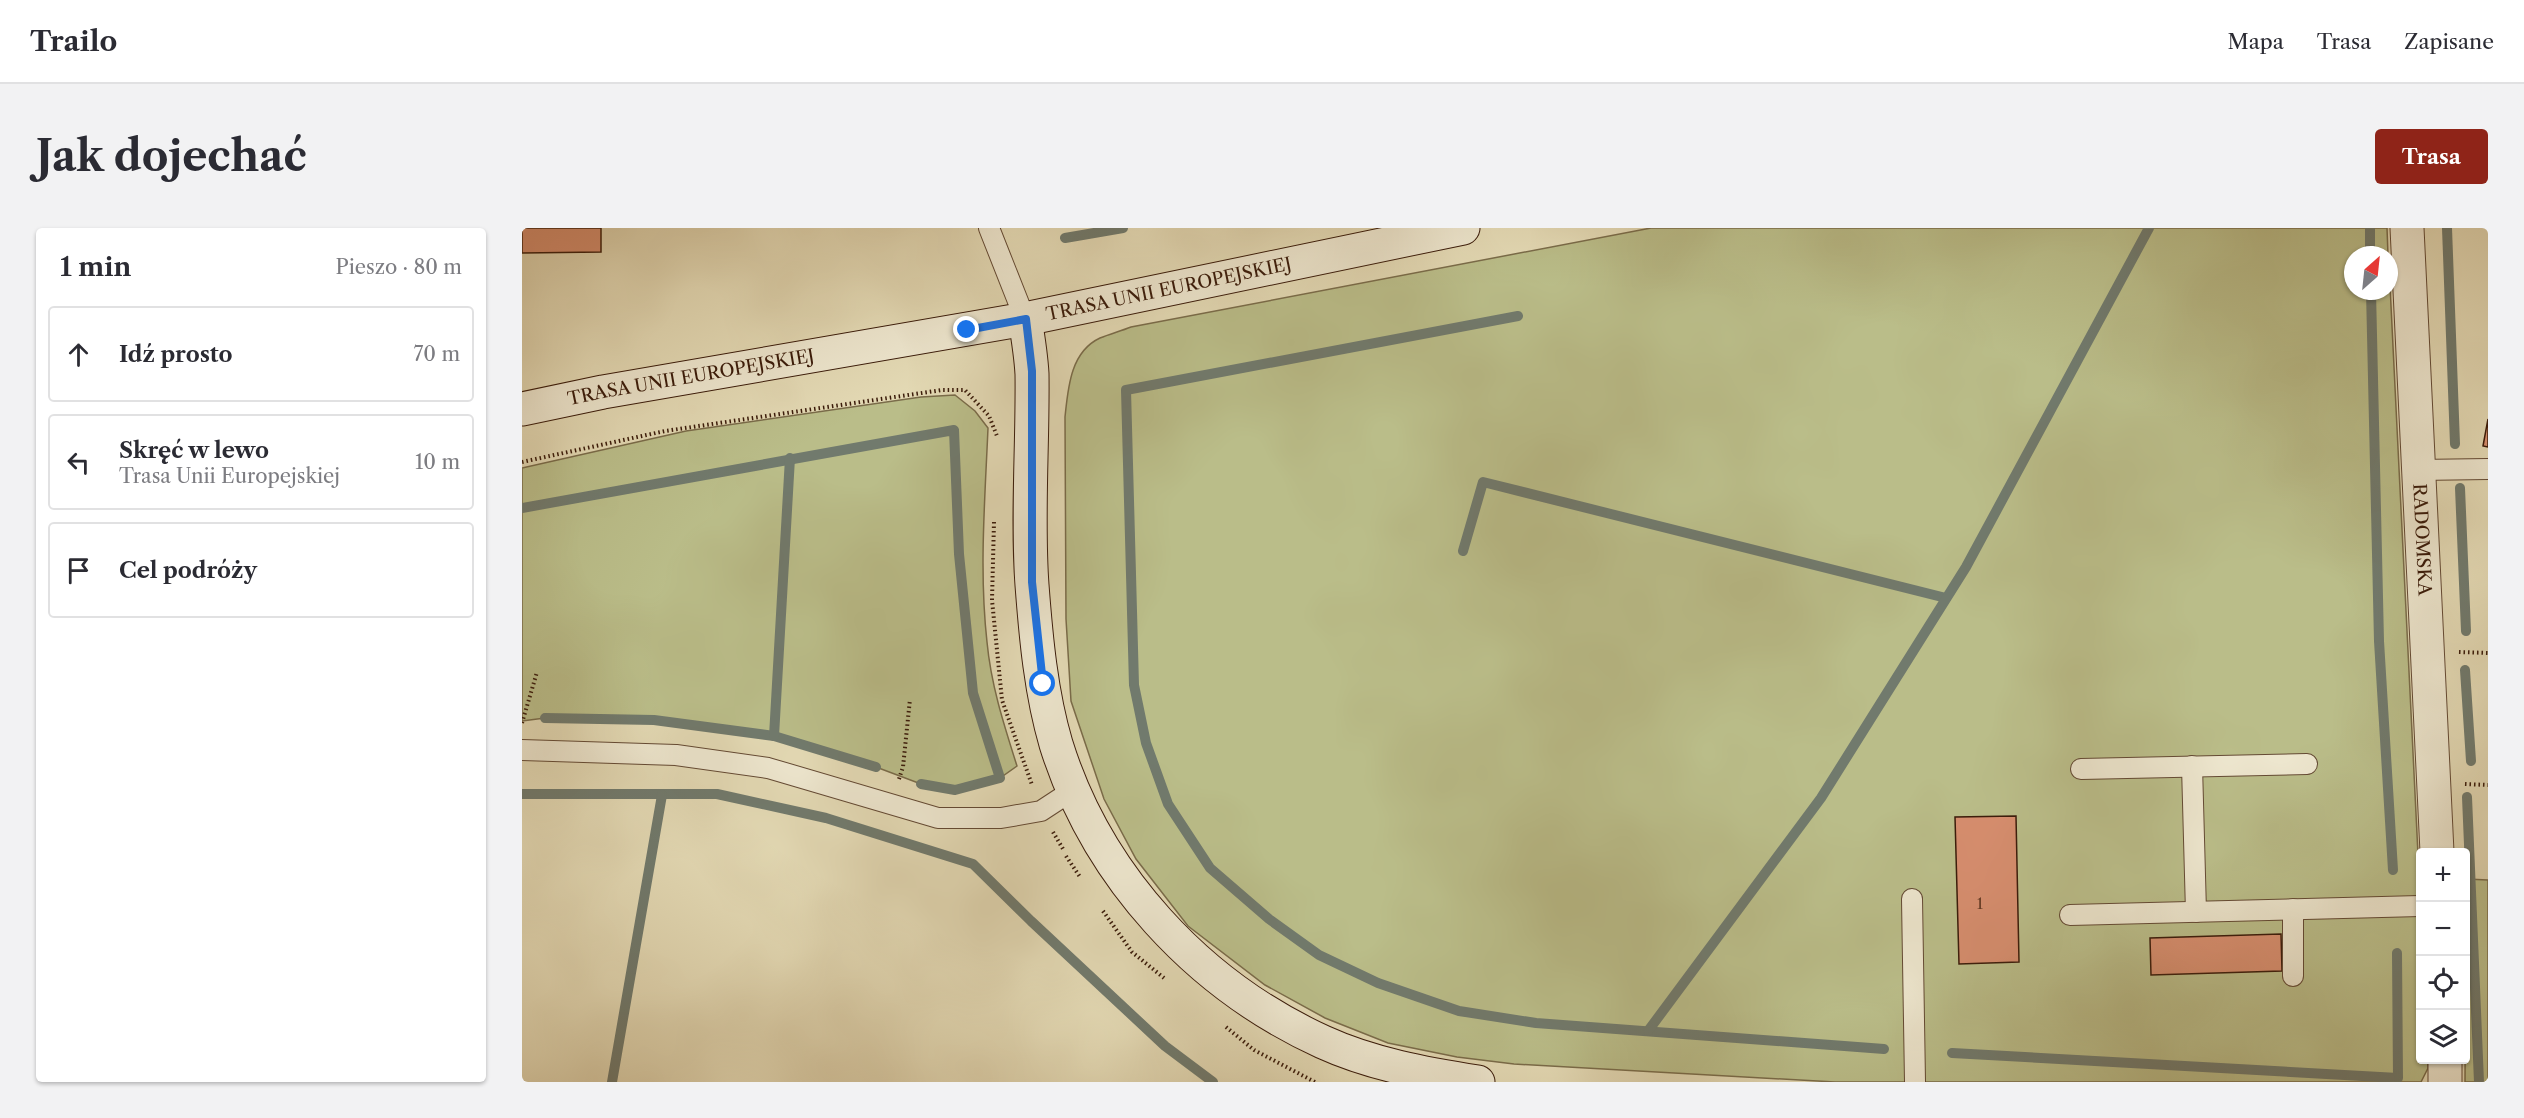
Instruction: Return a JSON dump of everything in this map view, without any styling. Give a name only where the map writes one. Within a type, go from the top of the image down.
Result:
[{"type":"main road","name":"TRASA UNII EUROPEJSKIEJ","points":[[522,409],[603,392],[1026,319],[1463,228]]},
{"type":"main road","name":"RADOMSKA","points":[[2407,228],[2437,848]]},
{"type":"main road","points":[[1026,319],[1032,371],[1032,582],[1035,619],[1045,694],[1056,743],[1085,817],[1119,874],[1150,913],[1175,940],[1236,993],[1282,1021],[1324,1042],[1366,1057],[1433,1075],[1478,1082]]},
{"type":"main road","points":[[2445,1064],[2445,1082]]},
{"type":"lane","points":[[989,228],[1026,319]]},
{"type":"lane","points":[[2418,470],[2488,469]]},
{"type":"lane","points":[[522,750],[676,754],[768,768],[938,818],[1001,818],[1041,811],[1073,790]]},
{"type":"lane","points":[[2081,770],[2307,764]]},
{"type":"lane","points":[[2192,766],[2196,912]]},
{"type":"lane","points":[[1912,899],[1915,1082]]},
{"type":"lane","points":[[2070,915],[2416,906]]},
{"type":"lane","points":[[2293,909],[2293,976]]},
{"type":"path","points":[[522,462],[665,431],[942,390],[965,390],[989,416],[997,435],[996,446]]},
{"type":"path","points":[[994,517],[992,600],[1002,700],[1041,811],[1084,884]]},
{"type":"path","points":[[522,723],[537,672]]},
{"type":"path","points":[[890,804],[903,767],[910,699]]},
{"type":"path","points":[[1098,903],[1132,952],[1167,980]]},
{"type":"path","points":[[1219,1022],[1254,1050],[1315,1082]]},
{"type":"green space","points":[[1651,228],[2387,228],[2388,246],[2344,246],[2344,300],[2391,300],[2418,848],[2416,1064],[2428,1064],[2421,1082],[1835,1082],[1514,1064],[1457,1057],[1388,1043],[1325,1018],[1265,985],[1188,926],[1136,859],[1104,799],[1071,701],[1066,619],[1065,417],[1069,383],[1082,352],[1090,344],[1131,327]]},
{"type":"green space","points":[[955,395],[975,411],[988,428],[983,535],[985,615],[995,689],[1017,766],[1000,778],[955,790],[921,784],[876,767],[774,736],[658,721],[545,718],[522,721],[522,468],[686,431],[921,397]]},
{"type":"green space","points":[[2470,879],[2488,880],[2488,1082],[2465,1082],[2465,1064],[2470,1064]]},
{"type":"building","points":[[522,228],[601,228],[601,252],[522,253]]},
{"type":"building","points":[[2488,419],[2488,447],[2483,446]]},
{"type":"building","points":[[2016,816],[2019,962],[1959,964],[1955,817]]},
{"type":"building","points":[[2281,934],[2282,971],[2151,975],[2150,938]]},
{"type":"waterway","points":[[1065,238],[1123,228]]},
{"type":"waterway","points":[[1648,1031],[1821,798],[1966,567],[2149,228]]},
{"type":"waterway","points":[[2370,228],[2370,246]]},
{"type":"waterway","points":[[2447,228],[2455,444]]},
{"type":"waterway","points":[[2371,300],[2379,641],[2393,870]]},
{"type":"waterway","points":[[1518,316],[1126,390],[1134,685],[1146,743],[1168,804],[1210,868],[1269,919],[1319,955],[1378,983],[1459,1011],[1536,1023],[1884,1049]]},
{"type":"waterway","points":[[522,508],[954,430],[959,554],[973,693],[1000,778],[955,790],[921,784]]},
{"type":"waterway","points":[[774,736],[790,458]]},
{"type":"waterway","points":[[1463,551],[1483,482],[1946,598]]},
{"type":"waterway","points":[[2460,488],[2466,631]]},
{"type":"waterway","points":[[2465,670],[2471,761]]},
{"type":"waterway","points":[[545,718],[654,720],[774,736],[876,767]]},
{"type":"waterway","points":[[522,794],[717,794],[826,818],[973,864],[1165,1046],[1213,1082]]},
{"type":"waterway","points":[[612,1082],[662,795]]},
{"type":"waterway","points":[[2467,797],[2479,1082]]},
{"type":"waterway","points":[[1952,1053],[2398,1078],[2397,953]]},
{"type":"route","points":[[967,330],[1026,319],[1032,371],[1032,582],[1043,684]]}]
